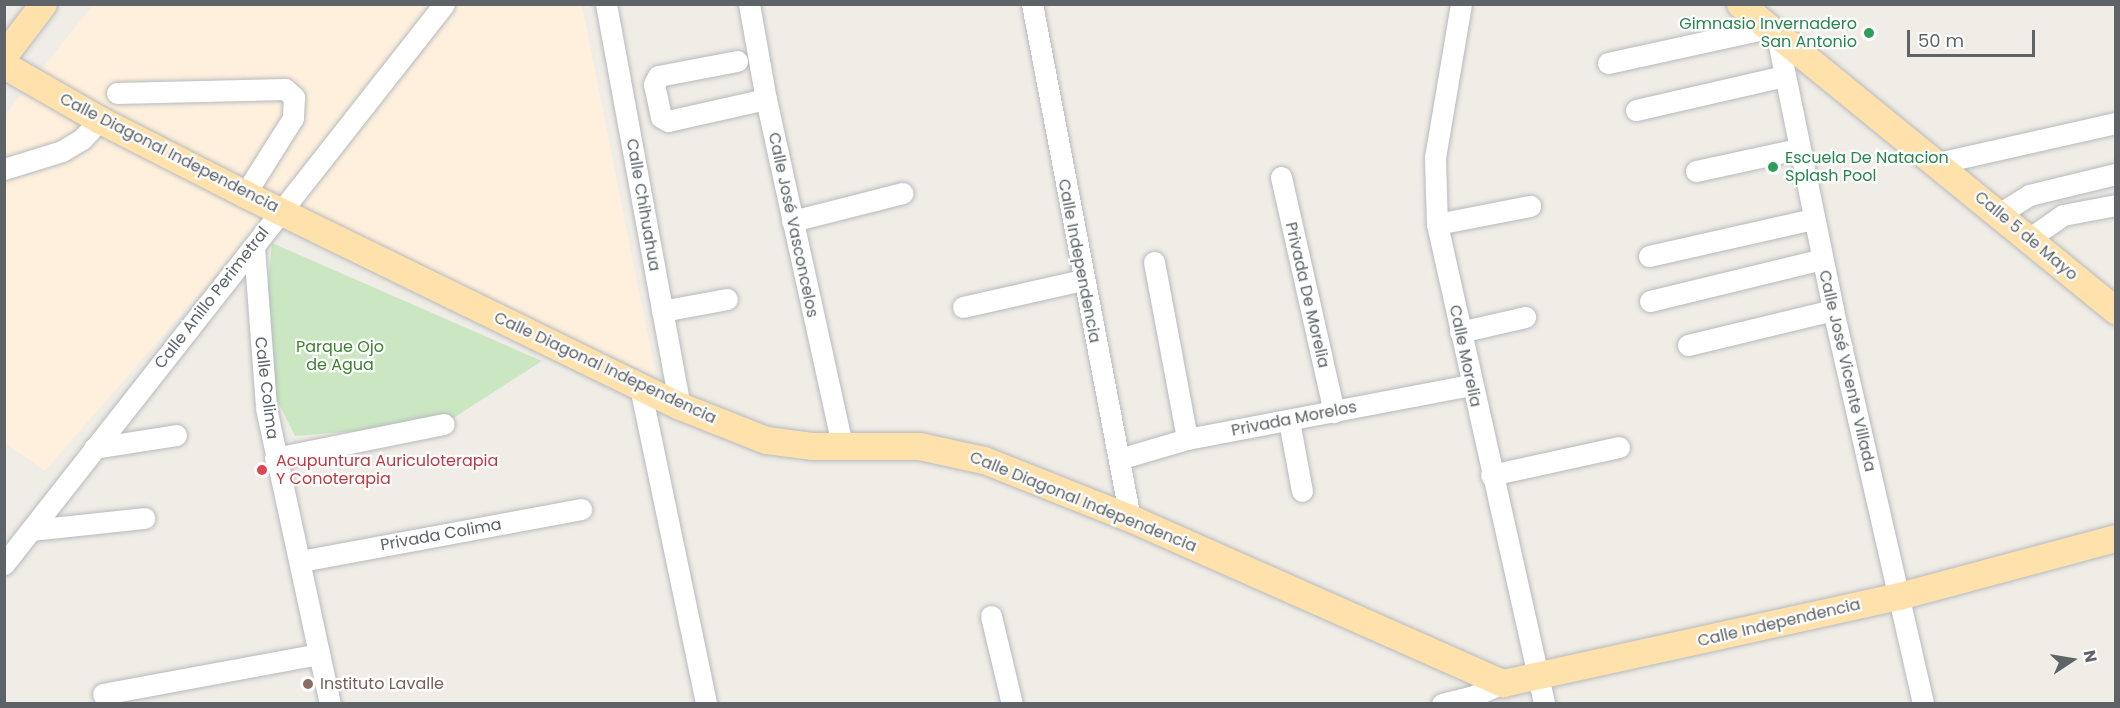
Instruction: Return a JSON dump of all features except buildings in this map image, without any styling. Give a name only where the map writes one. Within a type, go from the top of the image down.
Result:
[{"type":"main road","points":[[4,55],[43,4]]},
{"type":"main road","name":"Calle 5 de Mayo","points":[[1740,4],[2030,238],[2115,311]]},
{"type":"main road","name":"Calle Diagonal Independencia","points":[[4,65],[100,120],[245,194],[680,406],[766,440],[812,446],[842,444],[950,450],[1130,518],[1503,683]]},
{"type":"main road","name":"Calle Independencia","points":[[1503,683],[1539,677],[1899,596],[2115,538]]},
{"type":"street","name":"Calle Anillo Perimetral","points":[[4,564],[254,247],[279,211],[444,4]]},
{"type":"street","name":"Calle Chihuahua","points":[[606,4],[680,406]]},
{"type":"street","name":"Calle José Vasconcelos","points":[[749,4],[766,99],[842,444]]},
{"type":"street","name":"Calle Independencia","points":[[1032,4],[1082,280],[1130,518]]},
{"type":"street","name":"Calle Morelia","points":[[1461,4],[1435,158],[1437,224],[1470,385],[1544,704]]},
{"type":"street","points":[[1608,63],[1773,32]]},
{"type":"street","name":"Calle José Vicente Villada","points":[[1773,32],[1833,310],[1923,704]]},
{"type":"street","points":[[737,61],[658,76],[654,84],[661,117],[668,121],[766,99]]},
{"type":"street","points":[[1636,110],[1784,76]]},
{"type":"street","points":[[117,93],[285,89],[294,97],[293,118],[245,194]]},
{"type":"street","points":[[4,169],[62,151],[82,139],[100,120]]},
{"type":"street","points":[[1938,163],[2115,123]]},
{"type":"street","points":[[1695,171],[1798,149]]},
{"type":"street","points":[[1999,214],[2029,195],[2115,174]]},
{"type":"street","name":"Privada De Morelia","points":[[1281,177],[1334,412]]},
{"type":"street","points":[[792,221],[903,193]]},
{"type":"street","points":[[2030,238],[2063,215],[2115,205]]},
{"type":"street","points":[[1437,224],[1530,206]]},
{"type":"street","points":[[1649,256],[1813,219]]},
{"type":"street","name":"Calle Colima","points":[[254,247],[260,366],[275,458],[301,561],[330,704]]},
{"type":"street","points":[[1650,301],[1822,259]]},
{"type":"street","points":[[1154,262],[1187,439]]},
{"type":"street","points":[[963,307],[1082,280]]},
{"type":"street","points":[[663,311],[727,299]]},
{"type":"street","points":[[1688,345],[1833,310]]},
{"type":"street","points":[[1460,332],[1525,317]]},
{"type":"street","name":"Privada Morelos","points":[[1119,459],[1187,439],[1470,385]]},
{"type":"street","points":[[640,387],[706,704]]},
{"type":"street","points":[[1289,421],[1302,491]]},
{"type":"street","points":[[275,458],[444,424]]},
{"type":"street","points":[[94,448],[176,435]]},
{"type":"street","points":[[1491,475],[1619,447]]},
{"type":"street","name":"Privada Colima","points":[[301,561],[581,509]]},
{"type":"street","points":[[32,530],[144,518]]},
{"type":"street","points":[[991,616],[1012,704]]},
{"type":"street","points":[[103,694],[319,654]]},
{"type":"street","name":"Calle Independencia","points":[[1442,704],[1471,697],[1503,683]]},
{"type":"shaded area","points":[[93,5],[582,5],[656,377],[279,202],[45,471],[5,443],[5,115]]},
{"type":"green space","name":"Parque Ojo de Agua","points":[[272,243],[542,361],[444,424],[295,436],[260,366]]},
{"type":"place","name":"Gimnasio Invernadero San Antonio","points":[[1869,33]]},
{"type":"place","name":"Escuela De Natacion Splash Pool","points":[[1773,167]]},
{"type":"place","name":"Acupuntura Auriculoterapia Y Conoterapia","points":[[262,470]]},
{"type":"place","name":"Instituto Lavalle","points":[[308,684]]}]
